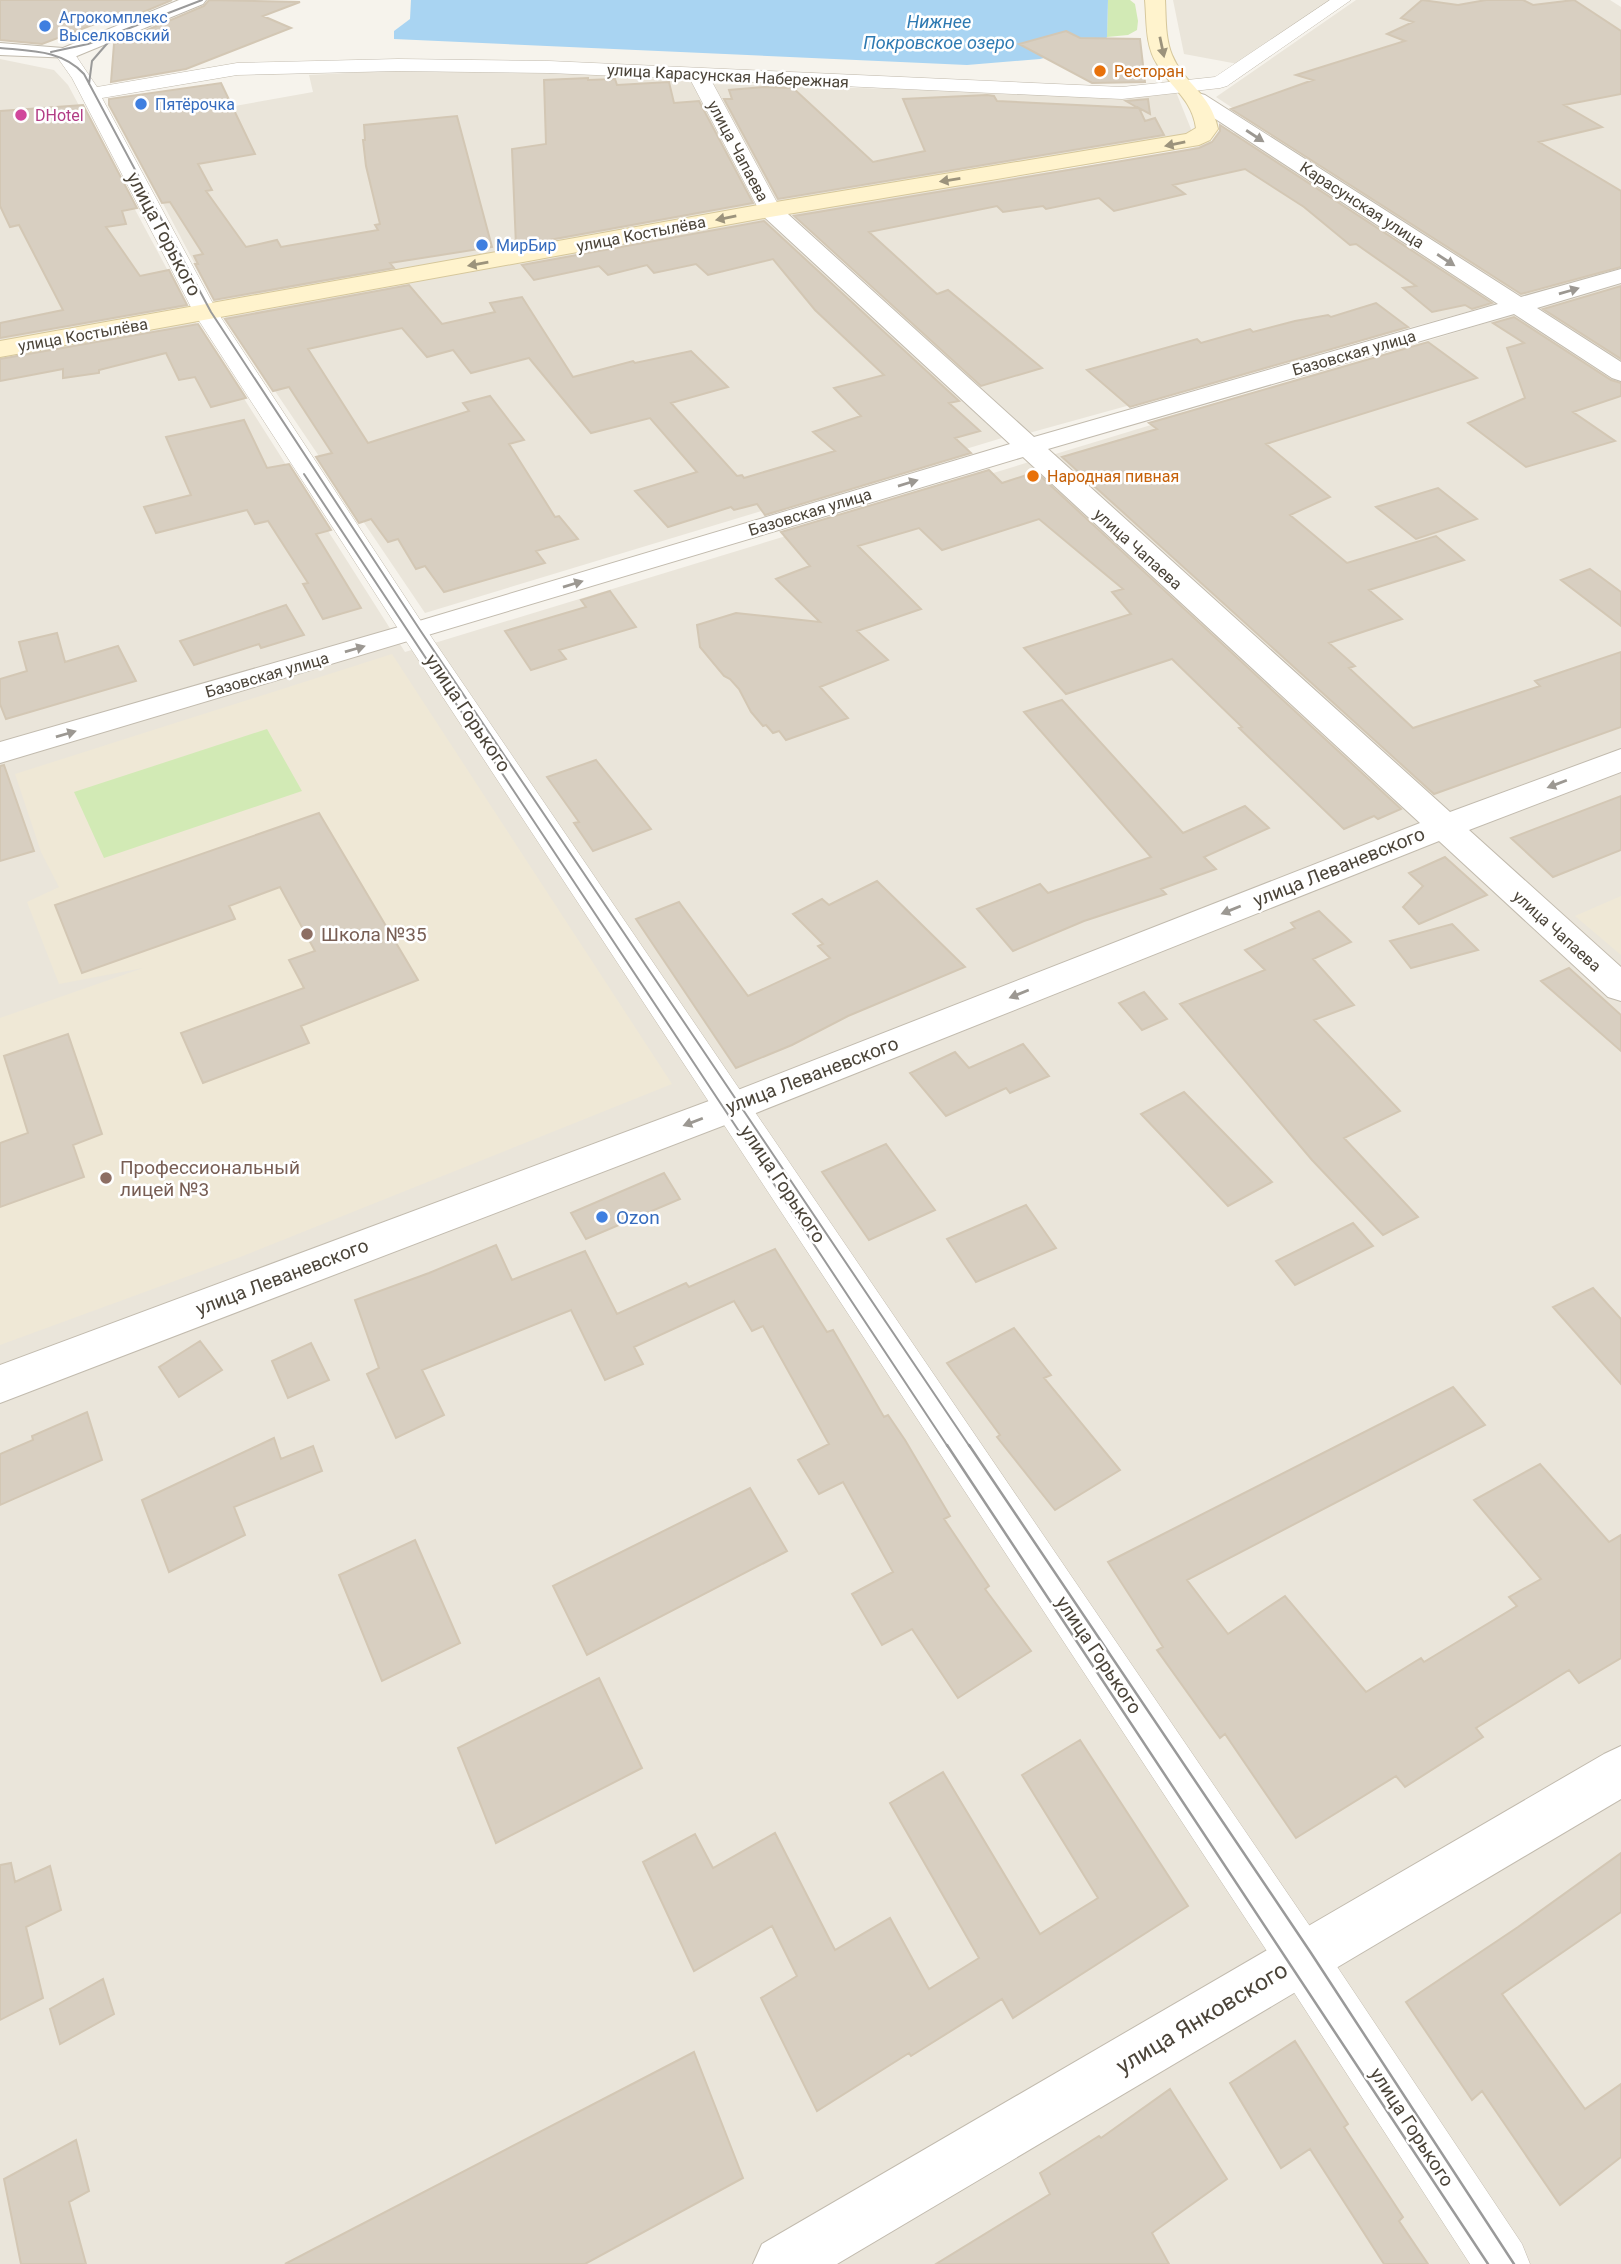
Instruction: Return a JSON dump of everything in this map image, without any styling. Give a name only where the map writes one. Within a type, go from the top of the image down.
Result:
[{"type":"main road","name":"Карасунская улица","points":[[1155,0],[1162,55],[1192,92]]},
{"type":"main road","name":"улица Костылёва","points":[[0,349],[770,210],[1191,140],[1207,129],[1192,92]]},
{"type":"street","points":[[0,49],[65,54],[196,0]]},
{"type":"street","name":"улица Карасунская Набережная","points":[[91,94],[237,69],[398,65],[549,67],[1122,93],[1192,92],[1220,82],[1342,0]]},
{"type":"street","name":"улица Горького","points":[[65,54],[91,94],[206,313],[414,632],[1302,1959],[1502,2264]]},
{"type":"street","name":"улица Чапаева","points":[[698,75],[770,210],[1026,447],[1621,988]]},
{"type":"street","name":"Карасунская улица","points":[[1192,92],[1621,373]]},
{"type":"street","name":"Базовская улица","points":[[0,752],[414,632],[1026,447],[1621,276]]},
{"type":"street","name":"улица Леваневского","points":[[0,1384],[731,1107],[1442,827],[1621,760]]},
{"type":"street","name":"улица Янковского","points":[[782,2264],[1621,1771]]},
{"type":"shaded area","points":[[1173,0],[1334,0],[1238,64],[1184,54]]},
{"type":"shaded area","points":[[1356,0],[1610,0],[1621,7],[1621,268],[1518,298],[1216,97]]},
{"type":"shaded area","points":[[0,59],[54,70],[68,85],[196,323],[405,652],[1621,282],[1621,2264],[0,2264]]},
{"type":"shaded area","points":[[382,71],[546,72],[691,81],[757,206],[216,304],[122,126],[313,92],[309,75]]},
{"type":"shaded area","points":[[708,84],[1125,95],[1176,92],[1193,134],[776,203]]},
{"type":"shaded area","points":[[1237,132],[1499,303],[1029,433],[790,212],[1184,151]]},
{"type":"shaded area","points":[[765,216],[1002,438],[425,613],[225,317]]},
{"type":"shaded area","name":"Школа №35","points":[[392,654],[672,1084],[243,1256],[0,1345],[0,1018],[143,968],[59,984],[27,902],[59,887],[41,852],[15,774]]},
{"type":"shaded area","points":[[1621,896],[1621,955],[1575,916]]},
{"type":"green space","points":[[1108,0],[1130,0],[1135,4],[1137,30],[1128,35],[1107,37]]},
{"type":"green space","points":[[267,729],[302,791],[104,858],[74,792]]},
{"type":"water","name":"Нижнее Покровское озеро","points":[[411,0],[1108,0],[1107,37],[1103,43],[1040,59],[967,65],[394,39],[394,31],[410,19]]},
{"type":"building","points":[[0,0],[172,0],[115,24],[116,16],[42,44],[0,40]]},
{"type":"building","points":[[209,0],[300,2],[263,16],[291,28],[186,69],[111,82],[114,44],[204,6]]},
{"type":"building","points":[[1422,0],[1458,5],[1486,0],[1523,0],[1533,5],[1574,0],[1621,31],[1621,94],[1564,105],[1602,127],[1539,142],[1621,191],[1621,267],[1521,294],[1231,109],[1313,80],[1296,75],[1405,41],[1387,34],[1413,22],[1401,18]]},
{"type":"building","points":[[1066,31],[1080,38],[1140,39],[1145,82],[1092,83],[1019,44]]},
{"type":"building","points":[[615,79],[617,85],[669,82],[674,103],[699,101],[753,203],[516,246],[512,149],[546,144],[544,80]]},
{"type":"building","points":[[221,83],[255,154],[198,164],[212,190],[206,191],[246,247],[277,240],[281,247],[378,230],[375,225],[380,224],[366,166],[364,125],[457,116],[492,247],[390,263],[394,268],[214,300],[195,264],[198,264],[194,256],[203,254],[170,202],[162,203],[109,105],[109,99]]},
{"type":"building","points":[[793,88],[873,162],[925,151],[903,99],[987,95],[994,96],[997,101],[1138,108],[1126,101],[1148,99],[1150,114],[1139,108],[1145,121],[1155,118],[1164,135],[778,199],[724,99],[732,99],[729,90]]},
{"type":"building","points":[[83,105],[137,208],[122,211],[126,224],[106,227],[140,276],[169,270],[187,305],[0,338],[0,323],[63,310],[19,225],[10,227],[0,206],[0,111]]},
{"type":"building","points":[[1220,125],[1492,303],[1472,309],[1465,305],[1432,312],[1403,288],[1416,286],[1356,244],[1350,245],[1304,207],[1245,169],[1173,185],[1185,194],[1114,211],[1099,198],[1046,209],[1043,206],[1003,212],[997,206],[869,232],[937,294],[948,290],[1042,368],[981,386],[794,216],[1199,148],[1212,142],[1220,131]]},
{"type":"building","points":[[764,221],[959,401],[949,403],[980,431],[955,438],[971,453],[765,515],[757,504],[734,510],[731,507],[668,527],[635,491],[697,472],[650,418],[591,433],[529,358],[471,373],[453,350],[427,357],[402,328],[308,349],[368,443],[469,411],[463,403],[490,396],[524,440],[509,444],[555,517],[559,516],[578,539],[536,551],[545,563],[444,592],[425,566],[416,569],[398,539],[388,542],[371,519],[359,523],[316,457],[332,453],[289,387],[273,391],[225,319],[409,285],[442,324],[495,312],[490,303],[522,297],[573,377],[633,361],[635,363],[691,351],[728,387],[671,403],[737,476],[742,475],[744,478],[835,451],[813,432],[861,416],[834,388],[884,375],[815,310],[773,259],[708,275],[696,264],[654,273],[647,265],[608,275],[599,266],[534,280],[522,265]]},
{"type":"building","points":[[1621,286],[1621,359],[1543,309]]},
{"type":"building","points":[[1376,303],[1408,327],[1130,407],[1087,370],[1197,339],[1201,343],[1250,329],[1253,332],[1295,321],[1328,315],[1331,317]]},
{"type":"building","points":[[1514,317],[1611,380],[1621,383],[1621,396],[1573,412],[1615,441],[1526,467],[1468,423],[1525,398],[1507,348],[1524,343],[1493,323]]},
{"type":"building","points":[[198,324],[246,398],[211,407],[195,377],[179,380],[166,353],[99,370],[99,373],[63,378],[63,369],[0,381],[0,359]]},
{"type":"building","points":[[1428,342],[1477,378],[1266,444],[1330,497],[1290,515],[1347,563],[1436,536],[1464,560],[1369,590],[1402,619],[1329,643],[1355,666],[1349,668],[1413,728],[1540,686],[1535,681],[1621,652],[1621,727],[1434,794],[1062,457],[1157,429],[1149,423]]},
{"type":"building","points":[[244,420],[267,468],[289,464],[331,530],[316,534],[361,608],[323,619],[303,584],[308,583],[268,521],[255,524],[247,510],[156,533],[144,507],[191,495],[166,437]]},
{"type":"building","points":[[989,470],[1002,483],[1036,472],[1401,809],[1378,819],[1374,816],[1344,829],[1172,659],[1066,694],[1024,648],[1131,614],[1112,592],[1123,589],[1039,519],[942,550],[919,528],[858,546],[921,609],[857,631],[888,660],[820,687],[848,718],[786,740],[779,731],[773,733],[766,725],[763,726],[751,712],[739,689],[724,676],[700,647],[697,625],[736,613],[820,622],[776,579],[810,566],[781,532]]},
{"type":"building","points":[[1438,488],[1477,519],[1416,539],[1376,507]]},
{"type":"building","points":[[1590,569],[1621,592],[1621,626],[1561,580]]},
{"type":"building","points":[[610,591],[636,627],[559,650],[566,659],[531,670],[505,631],[586,607],[581,600]]},
{"type":"building","points":[[286,605],[304,635],[261,648],[259,644],[194,665],[180,641]]},
{"type":"building","points":[[57,633],[65,662],[118,646],[136,681],[6,719],[0,704],[0,679],[27,671],[19,642]]},
{"type":"building","points":[[1062,700],[1183,833],[1245,806],[1269,828],[1204,857],[1216,869],[1161,889],[1166,894],[1084,921],[1013,951],[977,909],[1040,884],[1048,893],[1151,857],[1024,712]]},
{"type":"building","points":[[596,760],[651,829],[593,851],[574,823],[579,822],[547,777]]},
{"type":"building","points":[[4,765],[34,851],[0,861],[0,766]]},
{"type":"building","points":[[1621,796],[1621,850],[1553,877],[1511,838]]},
{"type":"building","points":[[319,813],[418,980],[301,1026],[309,1043],[203,1083],[181,1033],[304,988],[289,960],[315,951],[280,887],[229,906],[235,919],[82,973],[55,905]]},
{"type":"building","points":[[1445,857],[1487,895],[1419,924],[1403,907],[1423,886],[1409,873]]},
{"type":"building","points":[[877,881],[965,967],[848,1016],[792,1045],[736,1068],[636,919],[679,902],[748,996],[830,958],[818,946],[823,944],[793,914],[822,899],[829,905]]},
{"type":"building","points":[[1319,911],[1351,942],[1313,959],[1354,1005],[1314,1020],[1400,1111],[1344,1138],[1418,1217],[1383,1235],[1312,1160],[1180,1004],[1265,970],[1245,950],[1295,928],[1291,923]]},
{"type":"building","points":[[1452,924],[1478,950],[1411,968],[1390,941]]},
{"type":"building","points":[[1569,968],[1621,1015],[1621,1051],[1541,981]]},
{"type":"building","points":[[1144,992],[1167,1019],[1142,1030],[1119,1003]]},
{"type":"building","points":[[68,1034],[102,1134],[73,1145],[84,1177],[0,1207],[0,1143],[28,1133],[4,1056]]},
{"type":"building","points":[[1023,1044],[1049,1076],[1010,1093],[1006,1088],[946,1116],[910,1073],[955,1052],[969,1068]]},
{"type":"building","points":[[1184,1092],[1272,1182],[1228,1206],[1141,1114]]},
{"type":"building","points":[[886,1144],[935,1210],[869,1240],[822,1172]]},
{"type":"building","points":[[664,1173],[680,1199],[586,1239],[571,1213]]},
{"type":"building","points":[[1026,1205],[1056,1248],[976,1282],[947,1239]]},
{"type":"building","points":[[1353,1223],[1373,1246],[1295,1285],[1276,1261]]},
{"type":"building","points":[[496,1245],[512,1280],[585,1251],[617,1314],[686,1283],[689,1287],[775,1249],[827,1332],[833,1330],[884,1417],[888,1415],[905,1440],[950,1516],[944,1519],[989,1586],[985,1589],[1031,1651],[958,1698],[912,1629],[882,1645],[852,1594],[893,1572],[843,1482],[819,1494],[798,1460],[829,1444],[763,1326],[752,1331],[734,1301],[634,1347],[643,1364],[605,1380],[571,1310],[422,1370],[444,1415],[396,1438],[367,1374],[379,1368],[355,1300]]},
{"type":"building","points":[[1593,1288],[1621,1319],[1621,1384],[1553,1307]]},
{"type":"building","points":[[1014,1328],[1051,1375],[1044,1378],[1120,1470],[1055,1510],[997,1437],[1000,1435],[947,1363]]},
{"type":"building","points":[[200,1341],[222,1370],[179,1397],[159,1367]]},
{"type":"building","points":[[311,1343],[329,1380],[288,1398],[272,1361]]},
{"type":"building","points":[[1453,1387],[1485,1425],[1187,1580],[1228,1634],[1285,1596],[1366,1692],[1421,1658],[1424,1662],[1517,1606],[1509,1597],[1541,1579],[1474,1500],[1540,1464],[1609,1542],[1621,1535],[1621,1658],[1579,1683],[1569,1670],[1476,1728],[1483,1737],[1405,1787],[1396,1776],[1296,1838],[1225,1734],[1220,1738],[1157,1650],[1163,1647],[1108,1562]]},
{"type":"building","points":[[87,1412],[102,1460],[0,1505],[0,1454],[33,1440],[32,1436]]},
{"type":"building","points":[[274,1438],[281,1459],[313,1446],[322,1471],[234,1507],[245,1535],[169,1572],[142,1500]]},
{"type":"building","points":[[750,1488],[787,1551],[587,1655],[553,1586]]},
{"type":"building","points":[[415,1540],[460,1643],[382,1681],[339,1575]]},
{"type":"building","points":[[599,1678],[642,1768],[496,1843],[458,1748]]},
{"type":"building","points":[[1080,1740],[1188,1906],[1013,2018],[1002,1999],[817,2111],[761,1998],[797,1976],[772,1926],[694,1971],[643,1862],[695,1834],[713,1868],[775,1833],[835,1950],[890,1918],[929,1989],[979,1958],[890,1803],[943,1772],[1040,1934],[1098,1898],[1022,1775]]},
{"type":"building","points":[[1621,1853],[1621,1912],[1502,1994],[1585,2109],[1621,2084],[1621,2157],[1560,2205],[1482,2091],[1472,2100],[1406,2002],[1518,1927]]},
{"type":"building","points":[[11,1863],[15,1882],[50,1866],[61,1910],[26,1927],[43,1998],[0,2020],[0,1865]]},
{"type":"building","points":[[103,1979],[114,2014],[60,2044],[50,2009]]},
{"type":"building","points":[[1295,2041],[1348,2124],[1344,2127],[1403,2217],[1399,2221],[1428,2264],[1384,2264],[1310,2149],[1281,2168],[1230,2083]]},
{"type":"building","points":[[694,2052],[743,2178],[585,2264],[285,2264]]},
{"type":"building","points":[[1170,2089],[1227,2179],[1152,2233],[1169,2264],[936,2264],[1050,2194],[1040,2173],[1099,2136],[1101,2138]]},
{"type":"building","points":[[76,2140],[89,2191],[69,2202],[86,2264],[21,2264],[4,2179]]},
{"type":"tram line","points":[[51,52],[88,44],[202,0]]},
{"type":"tram line","points":[[89,83],[92,61],[111,39]]},
{"type":"tram line","points":[[0,48],[56,56],[75,66],[89,83]]},
{"type":"tram line","points":[[89,83],[211,312],[420,630],[970,1447]]},
{"type":"tram line","points":[[304,474],[948,1447]]},
{"type":"tram line","points":[[947,1445],[1488,2264]]},
{"type":"tram line","points":[[969,1445],[1311,1953],[1514,2264]]},
{"type":"place","name":"Агрокомплекс Выселковский","points":[[45,26]]},
{"type":"place","name":"Ресторан","points":[[1100,71]]},
{"type":"place","name":"Пятёрочка","points":[[141,104]]},
{"type":"place","name":"DHotel","points":[[21,115]]},
{"type":"place","name":"МирБир","points":[[482,245]]},
{"type":"place","name":"Народная пивная","points":[[1033,476]]},
{"type":"place","name":"Школа №35","points":[[307,934]]},
{"type":"place","name":"Профессиональный лицей №3","points":[[106,1178]]},
{"type":"place","name":"Ozon","points":[[602,1217]]}]
